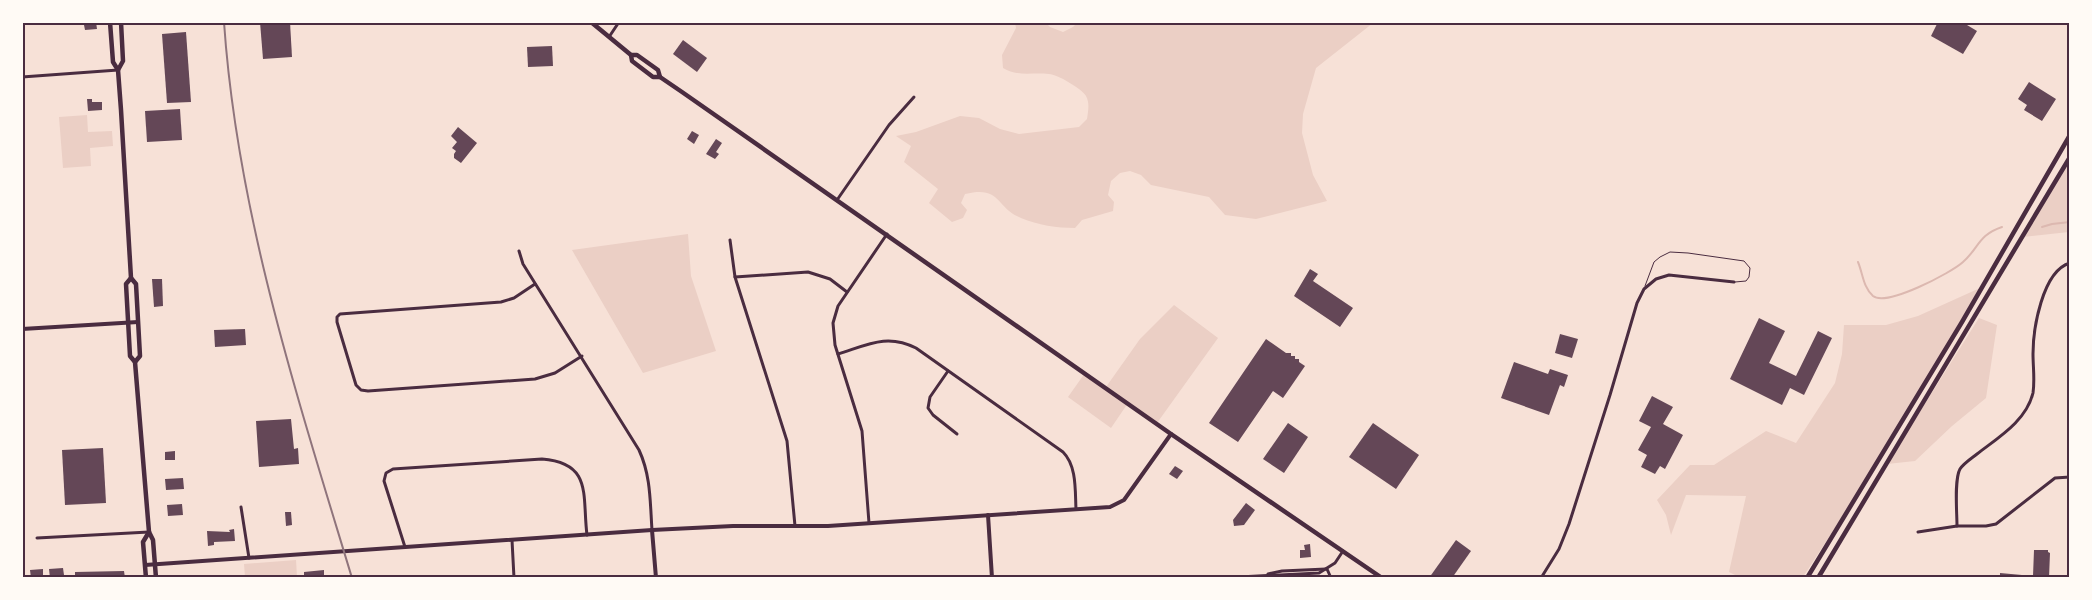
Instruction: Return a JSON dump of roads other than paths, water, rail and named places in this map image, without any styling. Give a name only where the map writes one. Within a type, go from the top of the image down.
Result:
[{"type":"main road","points":[[110,22],[112,62],[118,70]]},
{"type":"main road","points":[[121,22],[123,61],[118,70],[131,278],[136,284],[140,356],[136,362],[149,532],[153,540],[156,578]]},
{"type":"main road","points":[[591,22],[631,55],[637,55],[658,70],[660,77]]},
{"type":"main road","points":[[631,55],[632,62],[653,77],[660,77],[1171,434],[1382,578]]},
{"type":"main road","points":[[1807,578],[1962,322],[2070,135]]},
{"type":"main road","points":[[1818,578],[2070,157]]},
{"type":"main road","points":[[131,278],[126,284],[128,323],[130,356],[136,362]]},
{"type":"main road","points":[[146,578],[143,542],[149,532]]},
{"type":"street","points":[[609,37],[619,22]]},
{"type":"street","points":[[22,77],[118,70]]},
{"type":"street","points":[[837,200],[889,125],[914,97]]},
{"type":"street","points":[[869,523],[862,431],[838,354],[833,334],[833,323],[838,306],[887,234]]},
{"type":"street","points":[[730,240],[734,277],[787,441],[795,526]]},
{"type":"street","points":[[519,251],[523,264],[582,356],[634,441],[644,461],[649,480],[656,578]]},
{"type":"street","points":[[1957,526],[1959,472],[1967,462],[2016,424],[2026,409],[2033,392],[2034,339],[2037,316],[2052,278],[2059,268],[2070,263]]},
{"type":"street","points":[[734,277],[808,272],[830,279],[847,292]]},
{"type":"street","points":[[1541,578],[1559,549],[1569,524],[1637,303],[1644,289],[1656,279],[1670,275],[1734,282]]},
{"type":"street","points":[[536,284],[514,298],[501,302],[347,312],[338,315],[337,322],[356,386],[361,390],[368,391],[535,379],[555,373],[582,356]]},
{"type":"street","points":[[22,329],[138,322]]},
{"type":"street","points":[[838,354],[880,341],[896,340],[916,348],[1066,455],[1073,468],[1076,509]]},
{"type":"street","points":[[948,371],[930,397],[928,408],[933,415],[957,434]]},
{"type":"street","points":[[145,565],[652,530],[869,523],[1110,507],[1124,500],[1171,434]]},
{"type":"street","points":[[405,547],[384,481],[386,473],[393,469],[542,460],[566,464],[575,471],[582,484],[587,535]]},
{"type":"street","points":[[1918,532],[1957,526],[1996,524],[2054,479],[2059,476],[2070,477]]},
{"type":"street","points":[[241,507],[249,558]]},
{"type":"street","points":[[988,515],[992,578]]},
{"type":"street","points":[[37,538],[149,532]]},
{"type":"street","points":[[512,540],[514,578]]},
{"type":"street","points":[[1220,578],[1266,574],[1281,576],[1310,574],[1327,570],[1335,563],[1343,551]]},
{"type":"street","points":[[1327,570],[1331,578]]},
{"type":"lane","points":[[1644,289],[1654,262],[1670,252],[1744,261],[1750,268],[1749,276],[1746,281],[1734,282]]},
{"type":"waterway","points":[[2042,227],[2070,222]]},
{"type":"waterway","points":[[1858,262],[1865,284],[1873,296],[1880,298],[1891,297],[1946,274],[1963,262],[1983,238],[2002,227]]},
{"type":"railway","points":[[224,22],[231,93],[242,164],[256,234],[291,372],[352,578]]}]
